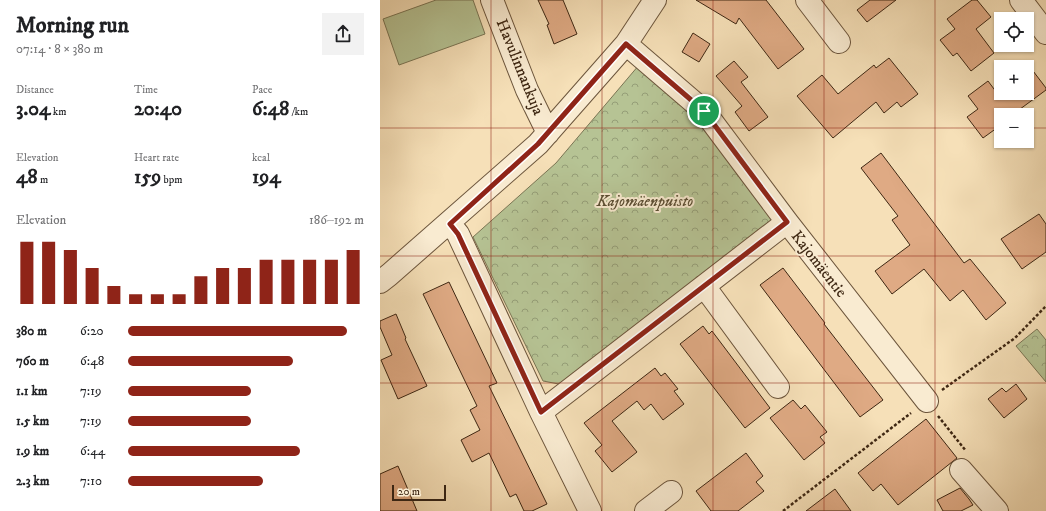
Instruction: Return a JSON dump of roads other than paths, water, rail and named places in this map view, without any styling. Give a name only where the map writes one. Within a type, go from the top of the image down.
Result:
[{"type":"street","name":"Havulinnankuja","points":[[492,0],[527,90],[548,133]]},
{"type":"street","points":[[380,282],[450,224],[538,144],[626,44],[655,0]]},
{"type":"street","points":[[806,0],[839,42]]},
{"type":"street","points":[[1021,0],[1046,33]]},
{"type":"street","name":"Kajomäentie","points":[[626,44],[704,111],[787,222],[927,401]]},
{"type":"street","points":[[541,412],[787,222]]},
{"type":"street","points":[[450,224],[458,234],[541,412],[590,511]]},
{"type":"street","points":[[704,286],[778,387]]},
{"type":"street","points":[[961,470],[997,511]]},
{"type":"street","points":[[646,511],[671,492]]},
{"type":"park label","name":"Kajomäenpuisto","points":[[645,201]]}]
